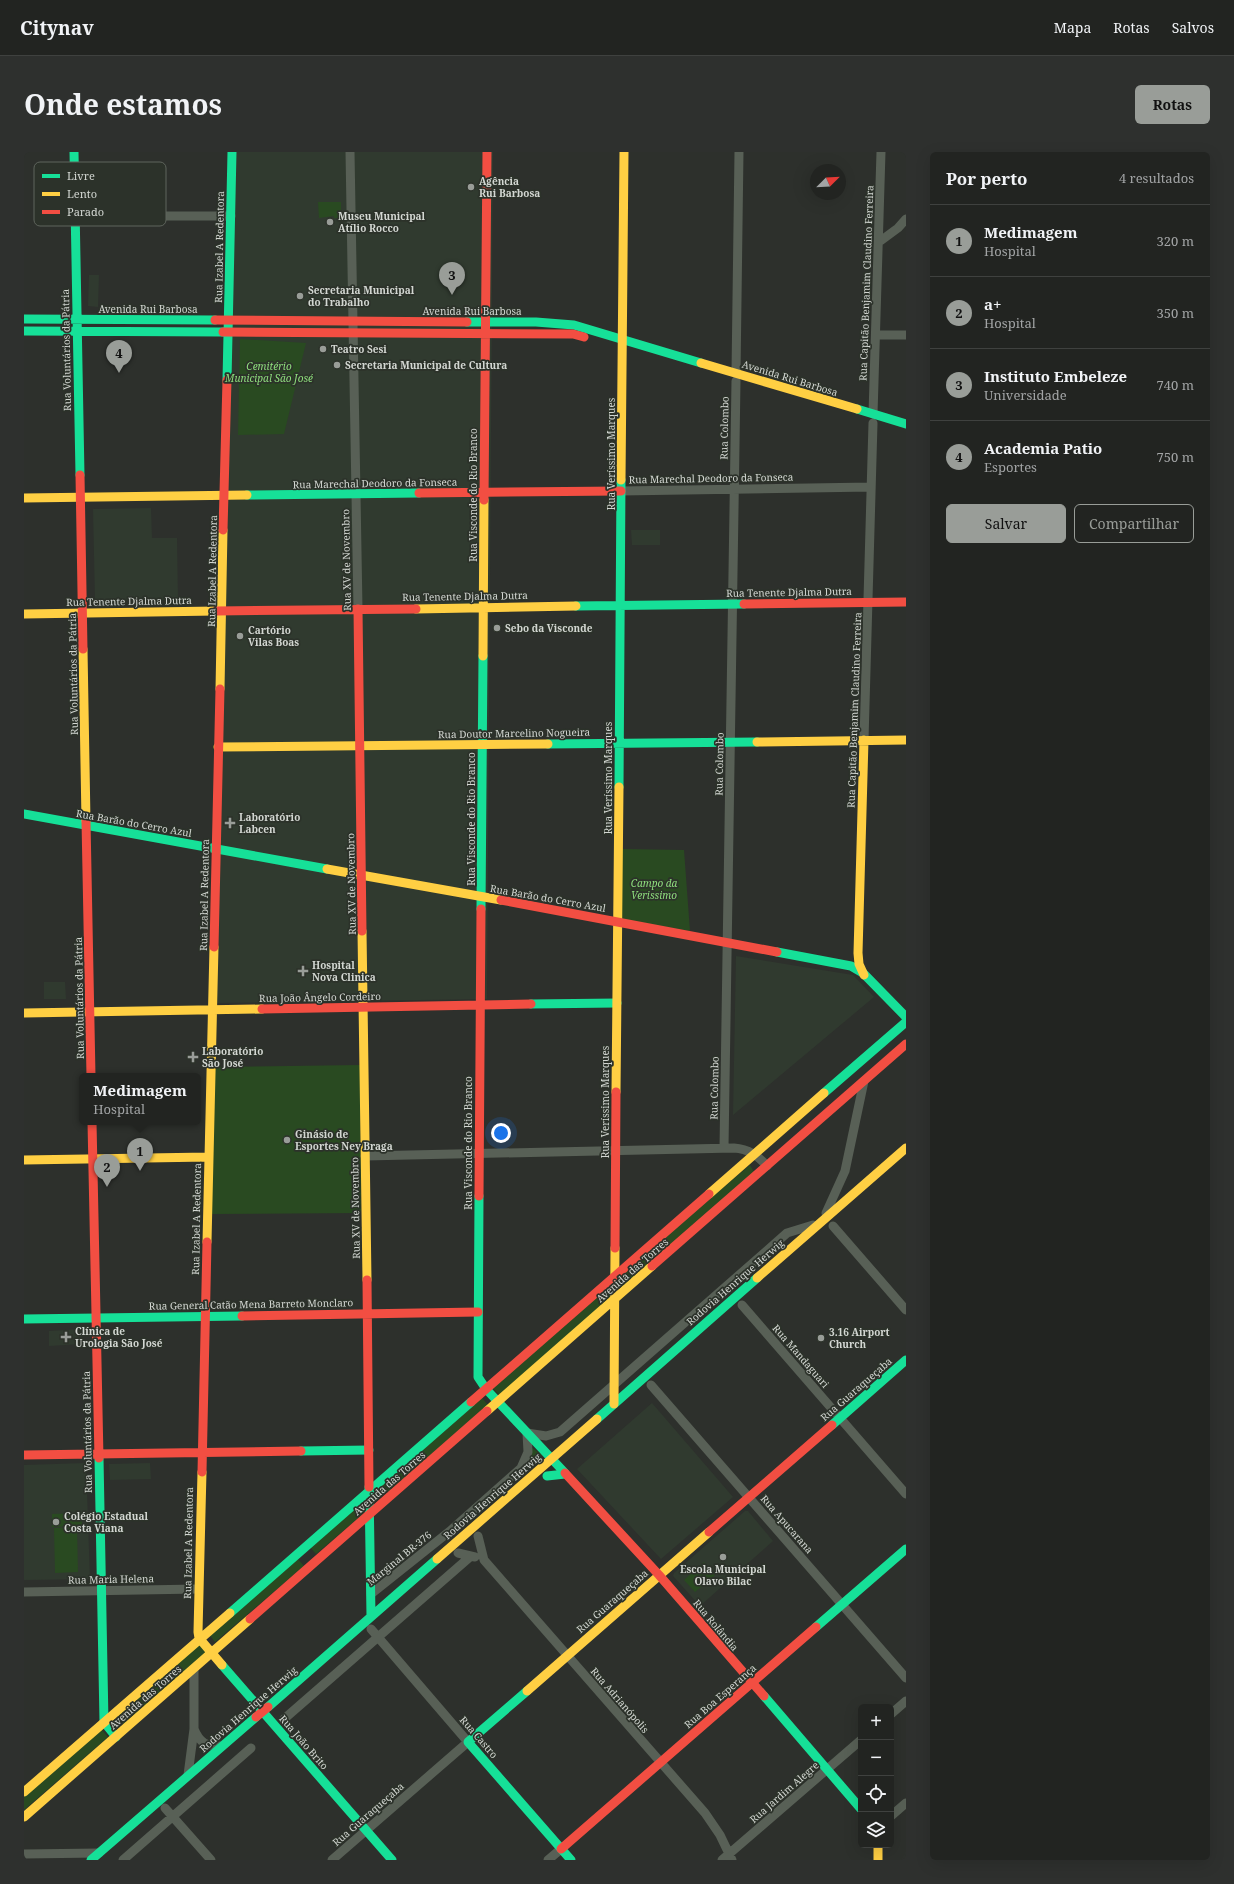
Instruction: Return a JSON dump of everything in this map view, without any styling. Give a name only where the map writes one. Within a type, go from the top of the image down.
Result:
[{"type":"main road","name":"Rua Voluntários da Pátria","points":[[74,152],[74,162]]},
{"type":"main road","name":"Rua Izabel A Redentora","points":[[199,1638],[198,1589],[204,1316],[229,333],[232,152]]},
{"type":"main road","name":"Rua Visconde do Rio Branco","points":[[487,152],[477,1372],[480,1382],[551,1459]]},
{"type":"main road","name":"Rua Veríssimo Marques","points":[[614,1404],[624,152]]},
{"type":"main road","name":"Rua Voluntários da Pátria","points":[[75,226],[91,1073]]},
{"type":"main road","name":"Avenida Rui Barbosa","points":[[24,319],[536,322],[574,325],[623,343],[873,419],[906,433]]},
{"type":"main road","name":"Avenida Rui Barbosa","points":[[24,332],[485,335],[573,334],[623,343]]},
{"type":"main road","name":"Avenida Rui Barbosa","points":[[873,419],[906,424]]},
{"type":"main road","name":"Rua Marechal Deodoro da Fonseca","points":[[24,498],[621,491]]},
{"type":"main road","name":"Rua Tenente Djalma Dutra","points":[[24,614],[906,602]]},
{"type":"main road","name":"Rua XV de Novembro","points":[[358,609],[371,1616]]},
{"type":"main road","name":"Rua Capitão Benjamim Claudino Ferreira","points":[[864,740],[858,949],[858,961],[864,974]]},
{"type":"main road","name":"Rua Doutor Marcelino Nogueira","points":[[218,747],[906,740]]},
{"type":"main road","name":"Rua Barão do Cerro Azul","points":[[24,814],[727,941],[854,967],[864,974],[906,1017]]},
{"type":"main road","points":[[840,964],[852,957],[858,949]]},
{"type":"main road","name":"Rua João Ângelo Cordeiro","points":[[24,1014],[617,1004]]},
{"type":"main road","name":"Avenida das Torres","points":[[24,1792],[906,1022]]},
{"type":"main road","name":"Avenida das Torres","points":[[24,1817],[906,1044]]},
{"type":"main road","name":"Rua Voluntários da Pátria","points":[[92,1125],[104,1722]]},
{"type":"main road","name":"Rodovia Henrique Herwig","points":[[271,1710],[371,1616],[906,1148]]},
{"type":"main road","points":[[24,1160],[208,1157]]},
{"type":"main road","name":"Rua General Catão Mena Barreto Monclaro","points":[[24,1319],[478,1312]]},
{"type":"main road","name":"Rua Guaraqueçaba","points":[[468,1742],[906,1360]]},
{"type":"main road","points":[[24,1455],[369,1450]]},
{"type":"main road","name":"Rua Rolândia","points":[[551,1459],[560,1464],[565,1474],[659,1575],[858,1806]]},
{"type":"main road","name":"Rodovia Henrique Herwig","points":[[168,1806],[259,1720],[371,1629],[560,1464]]},
{"type":"main road","points":[[541,1481],[565,1474]]},
{"type":"main road","points":[[489,1497],[523,1483]]},
{"type":"main road","name":"Rua Boa Esperança","points":[[561,1848],[906,1549]]},
{"type":"main road","points":[[299,1551],[309,1555],[312,1560],[311,1565]]},
{"type":"main road","points":[[198,1602],[200,1611],[208,1618],[223,1618]]},
{"type":"main road","name":"Rua João Brito","points":[[199,1638],[392,1860]]},
{"type":"main road","name":"Rodovia Henrique Herwig","points":[[91,1860],[223,1746],[259,1720]]},
{"type":"main road","points":[[104,1722],[116,1736]]},
{"type":"main road","name":"Rua Castro","points":[[468,1742],[571,1860]]},
{"type":"main road","points":[[878,1848],[878,1860]]},
{"type":"street","name":"Rua XV de Novembro","points":[[350,152],[353,167],[353,334],[358,609]]},
{"type":"street","name":"Rua Colombo","points":[[724,1148],[739,152]]},
{"type":"street","name":"Rua Capitão Benjamim Claudino Ferreira","points":[[864,740],[881,152]]},
{"type":"street","points":[[166,216],[231,216]]},
{"type":"street","points":[[879,242],[898,228],[906,219]]},
{"type":"street","points":[[876,335],[906,335]]},
{"type":"street","name":"Rua Marechal Deodoro da Fonseca","points":[[621,491],[871,487]]},
{"type":"street","points":[[527,1432],[546,1436],[560,1432],[787,1233],[820,1223],[845,1172],[864,1081]]},
{"type":"street","points":[[366,1156],[741,1148],[755,1154],[767,1166]]},
{"type":"street","points":[[833,1226],[906,1310]]},
{"type":"street","name":"Rua Mandaguari","points":[[742,1305],[906,1494]]},
{"type":"street","name":"Rua Apucarana","points":[[651,1385],[906,1678]]},
{"type":"street","name":"Marginal BR-376","points":[[371,1594],[489,1497],[524,1464],[528,1452],[527,1432]]},
{"type":"street","name":"Rua Adrianópolis","points":[[478,1536],[484,1560],[714,1825],[731,1857]]},
{"type":"street","points":[[458,1553],[484,1560]]},
{"type":"street","points":[[284,1719],[471,1556]]},
{"type":"street","name":"Rua Maria Helena","points":[[24,1592],[198,1589]]},
{"type":"street","name":"Rua Castro","points":[[371,1629],[468,1742]]},
{"type":"street","points":[[188,1776],[194,1730],[194,1669]]},
{"type":"street","points":[[894,1711],[906,1701]]},
{"type":"street","points":[[194,1730],[197,1738],[205,1744],[223,1746]]},
{"type":"street","name":"Rua Guaraqueçaba","points":[[332,1860],[468,1742]]},
{"type":"street","name":"Rua Jardim Alegre","points":[[722,1860],[731,1857],[858,1743]]},
{"type":"street","points":[[123,1860],[251,1748]]},
{"type":"street","points":[[894,1813],[906,1803]]},
{"type":"street","points":[[168,1806],[173,1817],[211,1860]]},
{"type":"street","name":"Rua Boa Esperança","points":[[548,1860],[561,1848]]},
{"type":"street","points":[[24,1854],[99,1853]]},
{"type":"shaded area","points":[[234,152],[493,152],[487,999],[217,1003]]},
{"type":"shaded area","points":[[89,275],[99,275],[98,307],[88,306]]},
{"type":"shaded area","points":[[151,508],[152,538],[177,538],[178,600],[95,601],[93,509]]},
{"type":"shaded area","points":[[631,530],[660,530],[660,545],[632,545]]},
{"type":"shaded area","points":[[736,956],[853,975],[874,997],[733,1115]]},
{"type":"shaded area","points":[[44,982],[65,982],[66,999],[44,999]]},
{"type":"shaded area","name":"Clínica de Urologia São José","points":[[82,1329],[82,1344],[49,1346],[49,1331]]},
{"type":"shaded area","points":[[652,1403],[733,1497],[661,1559],[577,1469]]},
{"type":"shaded area","name":"Colégio Estadual Costa Viana","points":[[86,1463],[90,1579],[24,1580],[24,1465]]},
{"type":"shaded area","points":[[150,1463],[151,1479],[110,1480],[109,1464]]},
{"type":"shaded area","name":"Escola Municipal Olavo Bilac","points":[[745,1511],[748,1511],[773,1541],[700,1606],[673,1576],[674,1573]]},
{"type":"green space","points":[[318,202],[341,202],[341,218],[334,218],[334,216],[319,218]]},
{"type":"green space","name":"Cemitério Municipal São José","points":[[240,339],[306,343],[284,434],[238,435]]},
{"type":"green space","name":"Campo da Verissimo","points":[[621,849],[684,850],[690,931],[621,919]]},
{"type":"green space","name":"Ginásio de Esportes Ney Braga","points":[[360,1065],[361,1213],[211,1214],[215,1067]]},
{"type":"green space","points":[[750,1165],[754,1172],[621,1289],[617,1278]]},
{"type":"green space","points":[[608,1287],[611,1299],[500,1396],[492,1387]]},
{"type":"green space","points":[[482,1398],[488,1405],[388,1492],[382,1485]]},
{"type":"green space","points":[[531,1447],[542,1455],[527,1467],[531,1454]]},
{"type":"green space","points":[[363,1499],[364,1513],[316,1554],[309,1546]]},
{"type":"green space","points":[[81,1513],[82,1526],[52,1527],[52,1514]]},
{"type":"green space","points":[[77,1527],[78,1572],[55,1573],[54,1528]]},
{"type":"green space","points":[[296,1557],[304,1566],[215,1642],[208,1633]]},
{"type":"green space","points":[[704,1562],[715,1575],[695,1592],[684,1580]]},
{"type":"green space","points":[[200,1643],[206,1652],[124,1724],[116,1715]]},
{"type":"green space","points":[[100,1728],[108,1737],[24,1810],[24,1797]]},
{"type":"traffic: fast","points":[[74,152],[74,162]]},
{"type":"traffic: fast","points":[[227,380],[232,152]]},
{"type":"traffic: fast","points":[[75,226],[80,475]]},
{"type":"traffic: fast","points":[[24,319],[215,320]]},
{"type":"traffic: fast","points":[[467,322],[536,322],[574,325],[701,363]]},
{"type":"traffic: fast","points":[[24,331],[223,332]]},
{"type":"traffic: fast","points":[[857,409],[906,424]]},
{"type":"traffic: fast","points":[[619,787],[621,480]]},
{"type":"traffic: fast","points":[[247,495],[419,493]]},
{"type":"traffic: fast","points":[[576,606],[744,604]]},
{"type":"traffic: fast","points":[[481,909],[483,656]]},
{"type":"traffic: fast","points":[[548,744],[757,742]]},
{"type":"traffic: fast","points":[[24,814],[327,869]]},
{"type":"traffic: fast","points":[[777,952],[851,966],[863,973],[906,1017]]},
{"type":"traffic: fast","points":[[531,1004],[617,1003]]},
{"type":"traffic: fast","points":[[824,1093],[906,1022]]},
{"type":"traffic: fast","points":[[479,1196],[478,1377],[486,1389],[565,1473]]},
{"type":"traffic: fast","points":[[597,1419],[757,1278]]},
{"type":"traffic: fast","points":[[24,1319],[242,1316]]},
{"type":"traffic: fast","points":[[832,1425],[906,1360]]},
{"type":"traffic: fast","points":[[230,1613],[471,1402]]},
{"type":"traffic: fast","points":[[301,1451],[369,1450]]},
{"type":"traffic: fast","points":[[99,1458],[104,1722],[116,1737]]},
{"type":"traffic: fast","points":[[547,1476],[565,1474]]},
{"type":"traffic: fast","points":[[369,1487],[371,1616]]},
{"type":"traffic: fast","points":[[816,1627],[906,1549]]},
{"type":"traffic: fast","points":[[268,1707],[437,1559]]},
{"type":"traffic: fast","points":[[222,1665],[392,1860]]},
{"type":"traffic: fast","points":[[527,1691],[468,1742],[571,1860]]},
{"type":"traffic: fast","points":[[764,1696],[858,1806]]},
{"type":"traffic: fast","points":[[91,1860],[256,1717]]},
{"type":"traffic: slow","points":[[621,480],[624,152]]},
{"type":"traffic: slow","points":[[701,363],[857,409]]},
{"type":"traffic: slow","points":[[24,498],[247,495]]},
{"type":"traffic: slow","points":[[483,656],[484,500]]},
{"type":"traffic: slow","points":[[220,689],[223,530]]},
{"type":"traffic: slow","points":[[416,609],[576,606]]},
{"type":"traffic: slow","points":[[24,614],[216,611]]},
{"type":"traffic: slow","points":[[83,649],[86,821]]},
{"type":"traffic: slow","points":[[864,740],[858,953],[859,964],[864,975]]},
{"type":"traffic: slow","points":[[757,742],[906,740]]},
{"type":"traffic: slow","points":[[218,747],[548,744]]},
{"type":"traffic: slow","points":[[616,1092],[619,787]]},
{"type":"traffic: slow","points":[[327,869],[501,900]]},
{"type":"traffic: slow","points":[[362,931],[367,1280]]},
{"type":"traffic: slow","points":[[207,1242],[214,947]]},
{"type":"traffic: slow","points":[[24,1013],[262,1009]]},
{"type":"traffic: slow","points":[[709,1194],[824,1093]]},
{"type":"traffic: slow","points":[[757,1278],[906,1148]]},
{"type":"traffic: slow","points":[[24,1160],[208,1157]]},
{"type":"traffic: slow","points":[[614,1404],[615,1248]]},
{"type":"traffic: slow","points":[[487,1411],[652,1266]]},
{"type":"traffic: slow","points":[[437,1559],[597,1419]]},
{"type":"traffic: slow","points":[[202,1472],[198,1632],[199,1638],[222,1665]]},
{"type":"traffic: slow","points":[[527,1691],[709,1532]]},
{"type":"traffic: slow","points":[[24,1792],[230,1613]]},
{"type":"traffic: slow","points":[[24,1817],[250,1619]]},
{"type":"traffic: slow","points":[[878,1848],[878,1860]]},
{"type":"traffic: jam","points":[[484,500],[487,152]]},
{"type":"traffic: jam","points":[[215,320],[467,322]]},
{"type":"traffic: jam","points":[[223,332],[573,334],[584,337]]},
{"type":"traffic: jam","points":[[223,530],[227,380]]},
{"type":"traffic: jam","points":[[80,475],[83,649]]},
{"type":"traffic: jam","points":[[419,493],[621,491]]},
{"type":"traffic: jam","points":[[744,604],[906,602]]},
{"type":"traffic: jam","points":[[358,609],[362,931]]},
{"type":"traffic: jam","points":[[216,611],[416,609]]},
{"type":"traffic: jam","points":[[214,947],[220,689]]},
{"type":"traffic: jam","points":[[86,821],[91,1073]]},
{"type":"traffic: jam","points":[[501,900],[777,952]]},
{"type":"traffic: jam","points":[[479,1196],[481,909]]},
{"type":"traffic: jam","points":[[262,1009],[531,1004]]},
{"type":"traffic: jam","points":[[652,1266],[906,1044]]},
{"type":"traffic: jam","points":[[615,1248],[616,1092]]},
{"type":"traffic: jam","points":[[92,1125],[99,1458]]},
{"type":"traffic: jam","points":[[471,1402],[709,1194]]},
{"type":"traffic: jam","points":[[202,1472],[207,1242]]},
{"type":"traffic: jam","points":[[367,1280],[369,1487]]},
{"type":"traffic: jam","points":[[242,1316],[478,1312]]},
{"type":"traffic: jam","points":[[250,1619],[487,1411]]},
{"type":"traffic: jam","points":[[709,1532],[832,1425]]},
{"type":"traffic: jam","points":[[24,1455],[301,1451]]},
{"type":"traffic: jam","points":[[565,1473],[659,1575],[764,1696]]},
{"type":"traffic: jam","points":[[561,1849],[816,1627]]},
{"type":"traffic: jam","points":[[256,1717],[268,1707]]},
{"type":"place","name":"Agência Rui Barbosa","points":[[471,187]]},
{"type":"place","name":"Museu Municipal Atílio Rocco","points":[[330,222]]},
{"type":"place","name":"Instituto Embeleze","points":[[452,295]]},
{"type":"place","name":"Secretaria Municipal do Trabalho","points":[[300,296]]},
{"type":"place","name":"Teatro Sesi","points":[[323,349]]},
{"type":"place","name":"Secretaria Municipal de Cultura","points":[[337,365]]},
{"type":"place","name":"Academia Patio","points":[[119,373]]},
{"type":"place","name":"Sebo da Visconde","points":[[497,628]]},
{"type":"place","name":"Cartório Vilas Boas","points":[[240,636]]},
{"type":"place","name":"Laboratório Labcen","points":[[230,823]]},
{"type":"place","name":"Hospital Nova Clinica","points":[[303,971]]},
{"type":"place","name":"Laboratório São José","points":[[193,1057]]},
{"type":"place","name":"Ginásio de Esportes Ney Braga","points":[[287,1140]]},
{"type":"place","name":"Medimagem","points":[[140,1171]]},
{"type":"place","name":"a+","points":[[107,1187]]},
{"type":"place","name":"Clínica de Urologia São José","points":[[66,1337]]},
{"type":"place","name":"3.16 Airport Church","points":[[821,1338]]},
{"type":"place","name":"Colégio Estadual Costa Viana","points":[[56,1522]]},
{"type":"place","name":"Escola Municipal Olavo Bilac","points":[[723,1557]]}]
